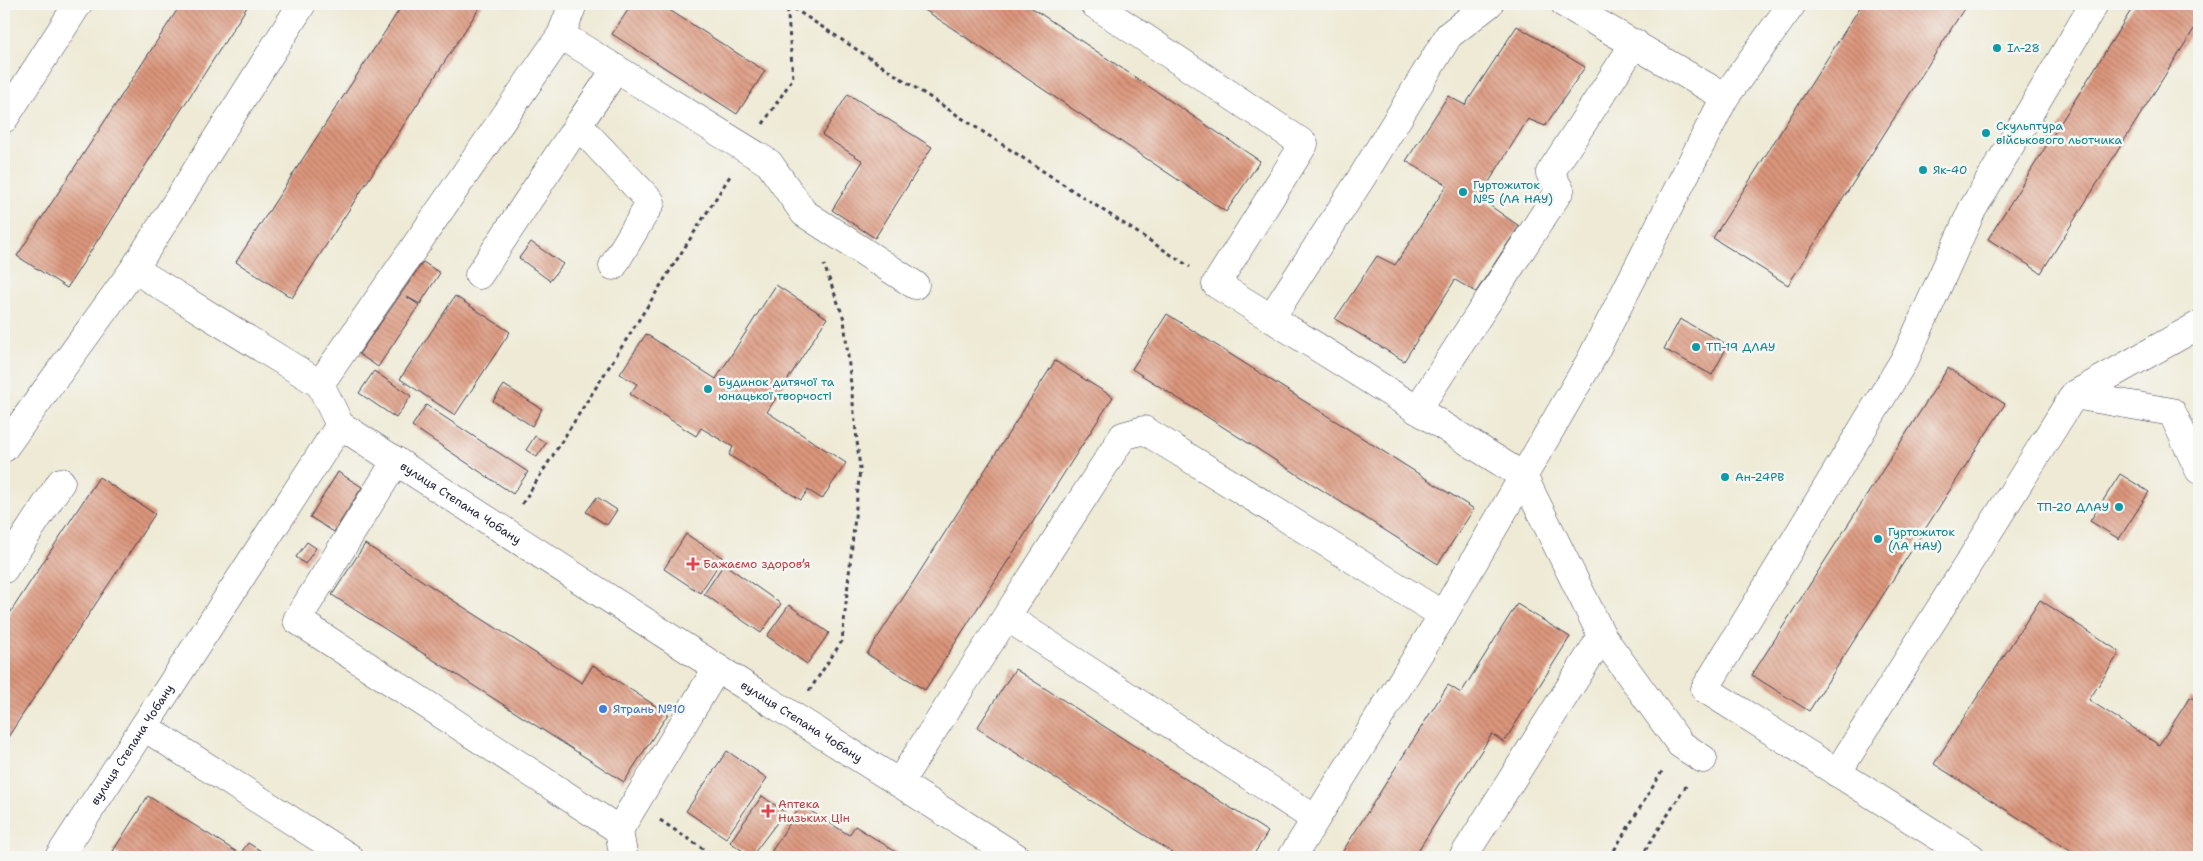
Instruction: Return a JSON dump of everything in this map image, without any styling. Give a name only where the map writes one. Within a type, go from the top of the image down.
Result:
[{"type":"street","points":[[4,119],[78,4]]},
{"type":"street","points":[[4,448],[134,269],[302,4]]},
{"type":"street","points":[[320,384],[560,34],[573,4]]},
{"type":"street","points":[[1094,4],[1304,144],[1216,284],[1523,476],[1602,636],[1680,744],[1703,759]]},
{"type":"street","points":[[1271,318],[1362,177],[1448,34],[1489,4]]},
{"type":"street","points":[[1565,4],[1635,43],[1724,97]]},
{"type":"street","points":[[1292,857],[1443,615],[1589,363],[1724,97],[1792,4]]},
{"type":"street","points":[[1971,857],[1705,689],[1906,357],[1972,210],[2094,4]]},
{"type":"street","points":[[560,34],[769,163],[804,213],[915,285]]},
{"type":"street","points":[[1417,410],[1560,190],[1550,173],[1635,43]]},
{"type":"street","points":[[479,275],[616,70]]},
{"type":"street","points":[[578,125],[651,202],[613,266]]},
{"type":"street","points":[[134,269],[320,384],[340,425]]},
{"type":"street","points":[[1837,773],[2074,395],[2199,325]]},
{"type":"street","points":[[2074,395],[2172,412],[2199,470]]},
{"type":"street","name":"вулиця Степана Чобану","points":[[59,857],[340,425],[717,668],[1016,857]]},
{"type":"street","points":[[900,783],[1124,436],[1144,430],[1443,615]]},
{"type":"street","points":[[396,462],[297,620],[619,830]]},
{"type":"street","points":[[4,569],[61,482]]},
{"type":"street","points":[[1007,617],[1315,819]]},
{"type":"street","points":[[1463,857],[1602,636]]},
{"type":"street","points":[[621,857],[623,854],[619,830],[717,668]]},
{"type":"street","points":[[144,726],[349,857]]},
{"type":"path","points":[[787,4],[1216,284]]},
{"type":"path","points":[[505,530],[793,78],[787,4]]},
{"type":"path","points":[[793,715],[842,641],[860,469],[844,319],[821,257]]},
{"type":"path","points":[[1610,857],[1680,744]]},
{"type":"path","points":[[634,803],[715,857]]},
{"type":"building","points":[[181,4],[249,4],[67,288],[17,256]]},
{"type":"building","points":[[403,4],[482,4],[292,298],[236,262]]},
{"type":"building","points":[[632,4],[660,4],[765,71],[737,114],[612,34]]},
{"type":"building","points":[[916,4],[1026,4],[1260,161],[1226,212]]},
{"type":"building","points":[[1862,4],[1967,4],[1788,285],[1713,238]]},
{"type":"building","points":[[2135,4],[2199,4],[2199,21],[2041,273],[1988,239]]},
{"type":"building","name":"Гуртожиток №5 (ЛА НАУ)","points":[[1517,26],[1585,67],[1545,126],[1528,119],[1479,198],[1519,226],[1476,292],[1455,280],[1404,361],[1335,319],[1377,256],[1395,265],[1447,185],[1406,161],[1448,96],[1465,105]]},
{"type":"building","points":[[848,94],[932,147],[875,238],[832,210],[863,161],[822,135]]},
{"type":"building","points":[[531,242],[563,264],[550,281],[519,258]]},
{"type":"building","points":[[423,262],[440,273],[420,304],[407,297],[419,305],[378,367],[359,354]]},
{"type":"building","name":"Будинок дитячої та юнацької творчості","points":[[776,285],[827,318],[767,412],[846,463],[822,499],[808,490],[801,500],[729,455],[733,447],[701,428],[696,436],[630,394],[637,384],[620,374],[646,334],[716,379]]},
{"type":"building","points":[[455,296],[510,332],[455,415],[400,379]]},
{"type":"building","points":[[1167,314],[1474,509],[1438,564],[1132,369]]},
{"type":"building","name":"ТП-19 ДЛАУ","points":[[1680,319],[1728,345],[1712,375],[1664,349]]},
{"type":"building","points":[[1055,361],[1113,397],[925,690],[867,654]]},
{"type":"building","name":"Гуртожиток (ЛА НАУ)","points":[[1948,368],[2005,404],[1809,711],[1752,675]]},
{"type":"building","points":[[374,371],[411,396],[396,418],[359,393]]},
{"type":"building","points":[[504,385],[542,409],[532,426],[493,401]]},
{"type":"building","points":[[426,405],[528,472],[513,494],[412,426]]},
{"type":"building","points":[[535,436],[546,443],[537,457],[526,450]]},
{"type":"building","points":[[338,472],[362,487],[334,532],[310,517]]},
{"type":"building","name":"ТП-20 ДЛАУ","points":[[2120,474],[2149,492],[2119,539],[2090,521]]},
{"type":"building","points":[[99,477],[155,514],[4,743],[4,622]]},
{"type":"building","points":[[597,497],[617,510],[607,525],[586,512]]},
{"type":"building","name":"Бажаємо здоров’я","points":[[686,534],[723,558],[700,593],[664,569]]},
{"type":"building","points":[[307,542],[316,548],[305,564],[296,557]]},
{"type":"building","points":[[365,544],[582,683],[593,665],[668,714],[624,782],[332,595]]},
{"type":"building","points":[[724,564],[781,604],[761,633],[704,594]]},
{"type":"building","points":[[2040,600],[2120,652],[2089,700],[2159,745],[2190,697],[2199,702],[2199,857],[2080,857],[1934,764]]},
{"type":"building","points":[[1517,604],[1570,637],[1504,742],[1492,734],[1414,857],[1346,857],[1341,854],[1448,685],[1461,693]]},
{"type":"building","points":[[789,605],[829,633],[807,664],[767,636]]},
{"type":"building","points":[[1015,669],[1268,832],[1252,857],[1179,857],[977,728]]},
{"type":"building","points":[[727,751],[767,778],[726,838],[686,811]]},
{"type":"building","points":[[148,796],[240,854],[248,843],[271,857],[123,857],[113,851]]},
{"type":"building","points":[[762,796],[785,812],[751,857],[730,842]]},
{"type":"building","points":[[801,805],[849,835],[855,826],[904,857],[768,857]]},
{"type":"place","name":"Іл-28","points":[[1997,48]]},
{"type":"place","name":"Скульптура військового льотчика","points":[[1986,133]]},
{"type":"place","name":"Як-40","points":[[1923,170]]},
{"type":"place","name":"Гуртожиток №5 (ЛА НАУ)","points":[[1463,192]]},
{"type":"place","name":"ТП-19 ДЛАУ","points":[[1696,347]]},
{"type":"place","name":"Будинок дитячої та юнацької творчості","points":[[708,389]]},
{"type":"place","name":"Ан-24РВ","points":[[1725,477]]},
{"type":"place","name":"ТП-20 ДЛАУ","points":[[2119,507]]},
{"type":"place","name":"Гуртожиток (ЛА НАУ)","points":[[1878,539]]},
{"type":"place","name":"Бажаємо здоров’я","points":[[693,564]]},
{"type":"place","name":"Ятрань №10","points":[[603,709]]},
{"type":"place","name":"Аптека Низьких Цін","points":[[768,811]]}]
